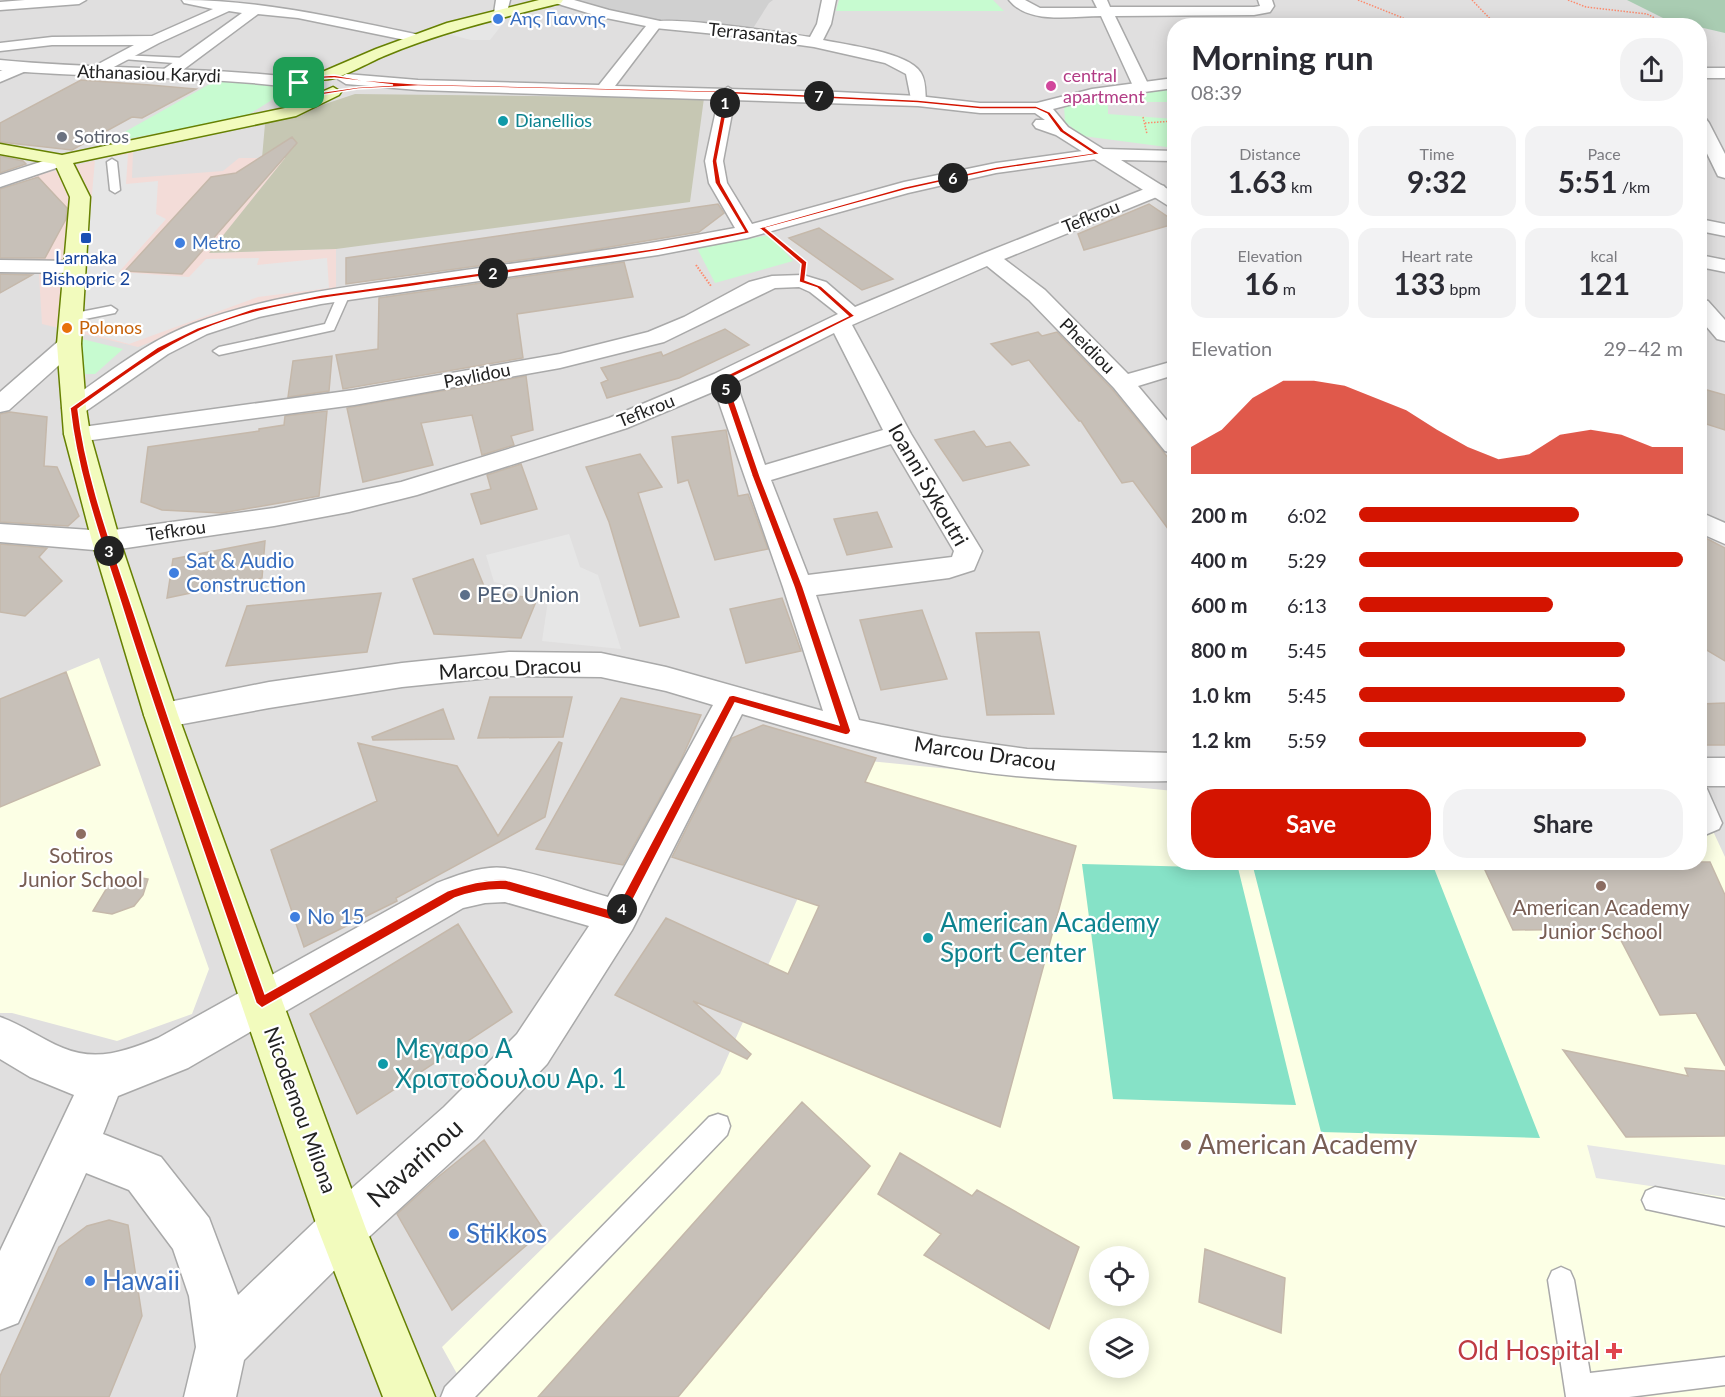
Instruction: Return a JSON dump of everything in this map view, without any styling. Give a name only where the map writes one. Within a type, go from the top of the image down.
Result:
[{"type":"main road","points":[[262,118],[286,105],[298,88],[415,38],[502,6],[558,0]]},
{"type":"main road","points":[[326,76],[340,87]]},
{"type":"main road","points":[[298,88],[317,95],[340,87]]},
{"type":"main road","points":[[0,149],[62,159],[303,108],[340,87]]},
{"type":"main road","name":"Nicodemou Milona","points":[[62,159],[81,197],[69,344],[75,421],[106,541],[161,715],[262,1003],[342,1229],[409,1397]]},
{"type":"street","points":[[0,6],[79,0]]},
{"type":"street","points":[[189,0],[226,7],[298,14],[415,38]]},
{"type":"street","points":[[95,72],[154,40],[242,0]]},
{"type":"street","name":"Terrasantas","points":[[558,0],[606,14],[655,24],[815,41],[903,65],[912,71],[915,77],[918,101]]},
{"type":"street","points":[[815,41],[824,24],[829,0]]},
{"type":"street","points":[[1016,0],[1033,10],[1054,12],[1103,6],[1165,6],[1254,11],[1265,9],[1267,6],[1265,0]]},
{"type":"street","points":[[1103,6],[1141,86]]},
{"type":"street","points":[[166,75],[255,10]]},
{"type":"street","points":[[604,90],[655,24]]},
{"type":"street","points":[[0,47],[52,41],[154,40]]},
{"type":"street","name":"Athanasiou Karydi","points":[[0,65],[95,72],[236,76],[298,88]]},
{"type":"street","points":[[0,77],[21,68]]},
{"type":"street","points":[[1707,73],[1725,73]]},
{"type":"street","points":[[1031,114],[1092,94],[1167,84]]},
{"type":"street","points":[[340,87],[418,85],[728,92],[918,101],[1031,114],[1166,196]]},
{"type":"street","points":[[728,92],[714,161],[718,183],[754,230]]},
{"type":"street","points":[[1707,127],[1725,172]]},
{"type":"street","points":[[75,421],[160,348],[199,329],[254,310],[344,294],[682,245],[754,230],[916,186],[996,168],[1097,154],[1167,156]]},
{"type":"street","points":[[0,181],[62,159]]},
{"type":"street","name":"Tefkrou","points":[[0,533],[106,541],[274,517],[407,489],[618,423],[723,379],[845,319],[988,258],[1166,196]]},
{"type":"street","points":[[1707,226],[1725,230]]},
{"type":"street","name":"Pheidiou","points":[[988,258],[1036,295],[1123,383],[1167,436]]},
{"type":"street","points":[[1707,262],[1725,266]]},
{"type":"street","points":[[0,266],[74,267]]},
{"type":"street","name":"Pavlidou","points":[[75,421],[334,401],[484,375],[630,345],[670,331],[747,290],[771,282],[801,281],[819,287],[845,319]]},
{"type":"street","points":[[1707,314],[1725,334]]},
{"type":"street","name":"Ioanni Sykoutri","points":[[798,587],[949,568],[964,563],[968,551],[898,434],[845,319]]},
{"type":"street","points":[[0,405],[69,344]]},
{"type":"street","points":[[1123,383],[1167,370]]},
{"type":"street","points":[[723,379],[756,476],[798,587],[846,731]]},
{"type":"street","points":[[756,476],[898,434]]},
{"type":"street","points":[[1707,525],[1725,535]]},
{"type":"street","name":"Marcou Dracou","points":[[161,715],[269,695],[402,675],[509,664],[602,665],[666,679],[846,731],[941,751],[1027,763],[1167,768]]},
{"type":"street","name":"Navarinou","points":[[221,1347],[342,1229],[460,1123],[532,1049],[618,917],[733,699]]},
{"type":"street","points":[[1707,772],[1725,772]]},
{"type":"street","points":[[0,1038],[77,1075],[103,1078],[132,1071],[173,1053],[451,895],[468,889],[489,884],[506,885],[618,917]]},
{"type":"street","points":[[0,1305],[75,1146],[103,1078]]},
{"type":"street","points":[[75,1146],[145,1173],[192,1235],[214,1296],[221,1347],[210,1397]]},
{"type":"lane","points":[[123,57],[186,61]]},
{"type":"lane","points":[[112,162],[115,190]]},
{"type":"lane","points":[[219,351],[330,327],[344,294]]},
{"type":"lane","points":[[70,318],[111,310]]},
{"type":"lane","points":[[1707,811],[1712,823],[1707,826]]},
{"type":"lane","points":[[455,1397],[718,1126]]},
{"type":"lane","points":[[1655,1200],[1725,1213]]},
{"type":"lane","points":[[1561,1280],[1579,1393],[1725,1371]]},
{"type":"path","points":[[1358,0],[1403,18]]},
{"type":"path","points":[[1472,0],[1489,18]]},
{"type":"path","points":[[1568,0],[1586,7],[1647,14],[1654,18]]},
{"type":"path","points":[[1143,117],[1149,142]]},
{"type":"path","points":[[1144,123],[1167,122]]},
{"type":"path","points":[[754,230],[804,263],[801,281]]},
{"type":"path","points":[[682,245],[724,304]]},
{"type":"shaded area","points":[[0,0],[1725,0],[1725,1397],[0,1397]]},
{"type":"shaded area","points":[[579,0],[773,0],[752,30],[660,22],[581,3]]},
{"type":"shaded area","points":[[1627,0],[1725,0],[1725,33],[1707,29],[1707,18],[1663,18]]},
{"type":"shaded area","points":[[477,23],[501,26],[490,40],[471,40],[448,34]]},
{"type":"shaded area","points":[[355,94],[704,98],[690,202],[336,249],[209,253],[285,158],[262,158],[265,124]]},
{"type":"shaded area","points":[[133,151],[132,178],[223,171],[239,158],[286,158],[210,253],[336,249],[336,289],[245,306],[138,347],[42,324],[33,176]]},
{"type":"shaded area","points":[[128,154],[126,184],[158,181],[156,214],[166,219],[119,272],[189,277],[206,259],[259,258],[257,265],[327,258],[329,288],[258,297],[129,344],[83,331],[81,317],[95,160]]},
{"type":"shaded area","points":[[569,534],[580,567],[598,575],[621,649],[542,641],[549,594],[494,582],[486,555]]},
{"type":"shaded area","name":"Sotiros Junior School","points":[[99,658],[209,969],[192,1014],[117,1041],[12,1013],[0,1013],[0,699]]},
{"type":"shaded area","name":"American Academy","points":[[859,760],[1167,790],[1167,870],[1707,870],[1707,818],[1725,857],[1725,1397],[470,1397],[442,1347],[720,1074]]},
{"type":"shaded area","points":[[1587,1145],[1725,1165],[1725,1197],[1596,1178]]},
{"type":"green space","points":[[839,0],[993,0],[1004,11],[836,11]]},
{"type":"green space","points":[[217,80],[262,83],[278,88],[283,93],[245,117],[105,143]]},
{"type":"green space","points":[[1167,88],[1167,102],[1108,102],[1108,114],[1167,118],[1167,147],[1083,136],[1065,122],[1064,105],[1104,96]]},
{"type":"green space","points":[[770,235],[793,261],[715,283],[697,248]]},
{"type":"green space","points":[[82,339],[123,349],[95,374],[78,374]]},
{"type":"green space","points":[[1082,864],[1167,866],[1167,870],[1238,870],[1296,1105],[1113,1099]]},
{"type":"green space","points":[[1254,870],[1435,870],[1540,1138],[1321,1132]]},
{"type":"building","points":[[81,80],[196,89],[142,118],[132,117],[72,150],[0,142],[0,123]]},
{"type":"building","name":"Metro","points":[[292,137],[297,143],[182,274],[125,271],[211,177],[236,173]]},
{"type":"building","points":[[0,156],[23,161],[26,164],[0,173]]},
{"type":"building","points":[[38,177],[67,208],[66,219],[45,258],[0,258],[0,189]]},
{"type":"building","points":[[718,204],[724,213],[699,232],[580,252],[346,284],[346,258]]},
{"type":"building","points":[[1149,204],[1167,216],[1167,226],[1084,250],[1078,234]]},
{"type":"building","points":[[819,228],[893,279],[862,290],[789,238]]},
{"type":"building","points":[[624,262],[633,297],[517,314],[523,358],[343,389],[336,355],[378,349],[379,298]]},
{"type":"building","points":[[0,274],[32,275],[0,293]]},
{"type":"building","points":[[725,329],[749,345],[679,378],[607,398],[601,383],[608,380],[601,368],[661,352],[663,356]]},
{"type":"building","points":[[1038,332],[1042,336],[1057,332],[1112,389],[1167,456],[1167,527],[1133,481],[1122,483],[1081,421],[1029,360],[1012,365],[991,344]]},
{"type":"building","points":[[332,356],[329,391],[288,397],[293,361]]},
{"type":"building","points":[[526,376],[533,430],[511,436],[514,445],[482,455],[472,415],[421,423],[433,465],[363,482],[347,408]]},
{"type":"building","points":[[1707,390],[1725,395],[1725,430],[1707,424]]},
{"type":"building","points":[[327,411],[319,496],[222,513],[162,510],[141,502],[148,447],[259,431],[259,429],[284,425],[285,416]]},
{"type":"building","points":[[10,412],[47,417],[44,466],[57,467],[79,516],[68,526],[0,522],[0,414]]},
{"type":"building","points":[[726,430],[738,496],[748,494],[768,549],[715,560],[688,480],[678,483],[672,437]]},
{"type":"building","points":[[974,431],[986,447],[1010,442],[1029,465],[963,481],[935,440]]},
{"type":"building","points":[[640,454],[662,487],[638,493],[679,617],[640,626],[609,522],[586,467]]},
{"type":"building","points":[[521,464],[537,509],[481,524],[471,494],[491,489],[487,475]]},
{"type":"building","points":[[877,512],[892,547],[847,555],[834,519]]},
{"type":"building","points":[[1707,539],[1725,548],[1725,661],[1707,650]]},
{"type":"building","points":[[265,541],[262,578],[167,598],[173,559]]},
{"type":"building","points":[[0,544],[47,548],[39,557],[62,581],[25,616],[0,612]]},
{"type":"building","name":"PEO Union","points":[[473,559],[486,591],[537,599],[521,638],[434,634],[413,579]]},
{"type":"building","points":[[381,593],[367,652],[226,666],[247,606]]},
{"type":"building","points":[[782,598],[801,651],[746,663],[730,609]]},
{"type":"building","points":[[922,610],[947,679],[881,690],[860,620]]},
{"type":"building","points":[[1039,632],[1054,714],[987,715],[976,633]]},
{"type":"building","points":[[66,672],[100,765],[0,807],[0,699]]},
{"type":"building","points":[[490,697],[572,697],[563,737],[478,738]]},
{"type":"building","points":[[621,698],[701,715],[681,760],[623,865],[536,849]]},
{"type":"building","points":[[1725,703],[1725,745],[1707,745],[1707,704]]},
{"type":"building","points":[[443,709],[454,739],[373,740],[372,737]]},
{"type":"building","name":"American Academy Sport Center","points":[[763,725],[876,758],[865,782],[1076,846],[1000,1127],[693,1001],[751,1054],[747,1059],[615,995],[666,918],[788,974],[819,906],[672,857],[732,738]]},
{"type":"building","points":[[559,742],[562,743],[545,817],[396,898],[397,901],[304,947],[271,850],[377,801],[358,743],[457,766],[498,836]]},
{"type":"building","points":[[1707,862],[1710,862],[1725,895],[1725,1066],[1696,1013],[1660,1015],[1615,929],[1513,930],[1485,870],[1707,870]]},
{"type":"building","points":[[131,876],[148,879],[143,895],[134,906],[112,914],[93,911],[108,886]]},
{"type":"building","name":"Μεγαρο Α Χριστοδουλου Αρ. 1","points":[[458,924],[512,1012],[357,1114],[310,1014]]},
{"type":"building","points":[[1563,1050],[1688,1076],[1685,1068],[1725,1071],[1725,1136],[1626,1137]]},
{"type":"building","points":[[802,1102],[870,1166],[678,1397],[538,1397]]},
{"type":"building","points":[[484,1140],[544,1230],[452,1310],[397,1214]]},
{"type":"building","points":[[900,1153],[972,1196],[977,1190],[1079,1247],[1049,1329],[924,1255],[941,1234],[878,1194]]},
{"type":"building","name":"Hawaii","points":[[109,1220],[128,1225],[142,1316],[109,1397],[0,1397],[0,1376],[59,1247],[87,1226]]},
{"type":"building","points":[[1205,1249],[1285,1278],[1281,1333],[1199,1302]]},
{"type":"place","name":"Αης Γιαννης","points":[[498,19]]},
{"type":"place","name":"central apartment","points":[[1051,86]]},
{"type":"place","name":"Dianellios","points":[[503,121]]},
{"type":"place","name":"Sotiros","points":[[62,137]]},
{"type":"place","name":"Larnaka Bishopric 2","points":[[86,238]]},
{"type":"place","name":"Metro","points":[[180,243]]},
{"type":"place","name":"Polonos","points":[[67,328]]},
{"type":"place","name":"Sat & Audio Construction","points":[[174,573]]},
{"type":"place","name":"PEO Union","points":[[465,595]]},
{"type":"place","name":"Sotiros Junior School","points":[[81,834]]},
{"type":"place","name":"American Academy Junior School","points":[[1601,886]]},
{"type":"place","name":"No 15","points":[[295,917]]},
{"type":"place","name":"American Academy Sport Center","points":[[928,938]]},
{"type":"place","name":"Μεγαρο Α Χριστοδουλου Αρ. 1","points":[[383,1064]]},
{"type":"place","name":"American Academy","points":[[1186,1145]]},
{"type":"place","name":"Stikkos","points":[[454,1234]]},
{"type":"place","name":"Hawaii","points":[[90,1281]]},
{"type":"place","name":"Old Hospital","points":[[1614,1351]]},
{"type":"route","points":[[299,83],[294,89],[296,92],[309,95],[358,88],[418,85],[604,90],[728,92],[918,101],[980,108],[1036,108],[1049,113],[1062,131],[1097,154],[996,168],[904,188],[762,228],[804,263],[801,281],[819,287],[852,316],[723,379],[756,476],[798,587],[846,731],[733,699],[618,917],[506,885],[489,884],[468,889],[451,895],[262,1003],[161,715],[106,541],[77,434],[74,408],[160,348],[199,329],[254,310],[321,297],[658,249],[747,232],[718,183],[714,161],[728,92],[418,85],[378,83],[334,76],[314,78],[299,83]]}]
